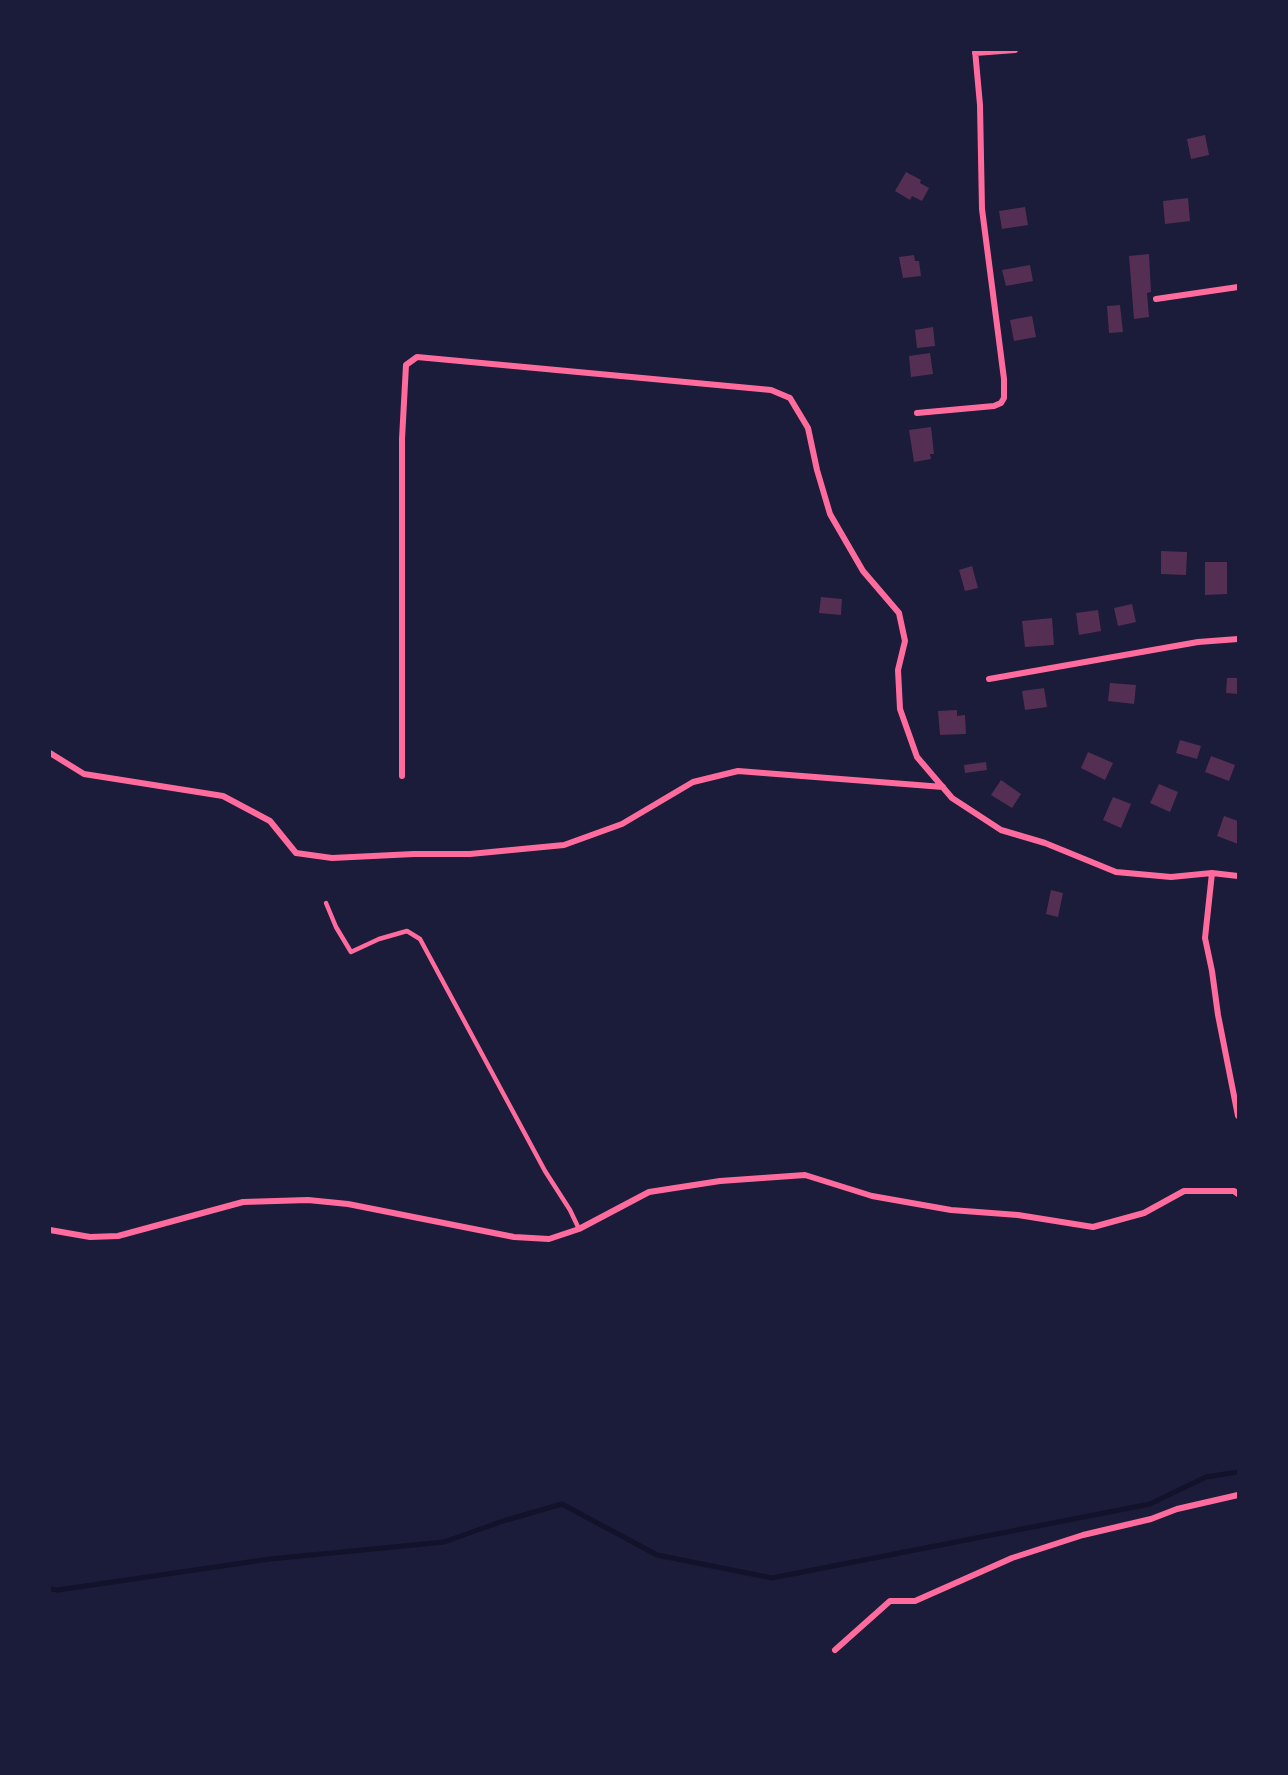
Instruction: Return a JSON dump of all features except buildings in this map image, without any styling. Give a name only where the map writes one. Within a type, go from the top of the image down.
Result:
[{"type":"street","points":[[917,413],[994,406],[1001,403],[1004,398],[1004,379],[982,209],[980,105],[975,51],[1016,50]]},
{"type":"street","points":[[1156,299],[1239,287]]},
{"type":"street","points":[[402,776],[402,440],[406,365],[417,357],[771,390],[790,398],[808,428],[830,514],[863,571],[899,613],[905,640],[898,670],[900,709],[918,757],[952,798],[1000,830],[1045,843],[1116,872],[1171,877],[1212,873],[1239,876]]},
{"type":"street","points":[[989,679],[1198,642],[1239,639]]},
{"type":"street","points":[[50,753],[84,774],[223,796],[270,821],[296,853],[332,858],[470,854],[564,845],[622,824],[693,782],[738,771],[943,787]]},
{"type":"street","points":[[1212,873],[1205,938],[1239,1116]]},
{"type":"street","points":[[50,1230],[90,1237],[118,1236],[243,1202],[308,1200],[348,1204],[514,1237],[549,1239],[579,1229],[649,1192],[720,1181],[805,1175],[872,1196],[951,1210],[1018,1215],[1093,1227],[1144,1213],[1184,1191],[1234,1191],[1239,1194]]},
{"type":"street","points":[[835,1650],[890,1601],[915,1602],[1012,1558],[1072,1538],[1151,1519],[1177,1509],[1239,1496]]},
{"type":"lane","points":[[326,903],[336,927],[351,952],[379,939],[407,931],[420,939],[545,1171],[570,1210],[579,1229]]},
{"type":"waterway","points":[[50,1589],[58,1590],[270,1559],[444,1542],[503,1521],[562,1504],[657,1555],[772,1578],[1150,1504],[1206,1477],[1238,1472]]}]
